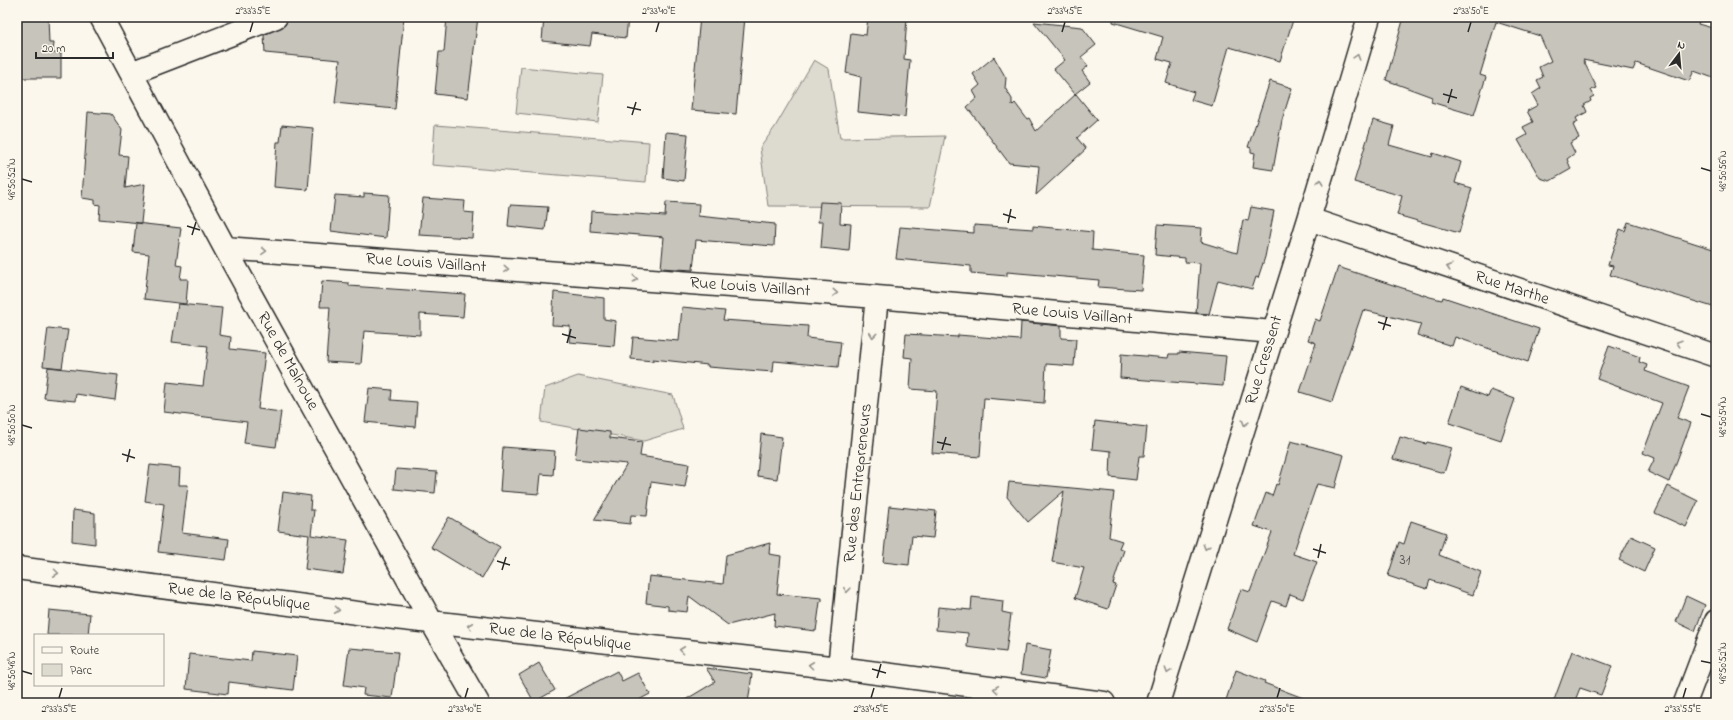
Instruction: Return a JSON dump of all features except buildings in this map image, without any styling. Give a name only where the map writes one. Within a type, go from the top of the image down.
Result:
[{"type":"street","name":"Rue de Malnoue","points":[[101,17],[225,248],[431,622],[478,703]]},
{"type":"street","points":[[131,73],[276,17]]},
{"type":"street","name":"Rue Cressent","points":[[1158,703],[1309,219],[1369,17]]},
{"type":"street","name":"Rue Marthe","points":[[1309,219],[1716,356]]},
{"type":"street","name":"Rue Louis Vaillant","points":[[225,248],[877,297],[1273,332]]},
{"type":"street","name":"Rue des Entrepreneurs","points":[[839,668],[877,297]]},
{"type":"street","name":"Rue de la République","points":[[17,568],[431,622],[839,668],[1104,703]]},
{"type":"street","points":[[1685,703],[1716,621]]},
{"type":"green space","points":[[814,60],[829,69],[840,138],[945,136],[930,207],[768,206],[760,148],[775,127]]},
{"type":"green space","points":[[521,67],[603,75],[598,122],[516,113]]},
{"type":"green space","points":[[435,125],[649,142],[646,182],[432,165]]},
{"type":"green space","points":[[578,376],[673,395],[683,429],[644,441],[541,422],[545,388]]}]
